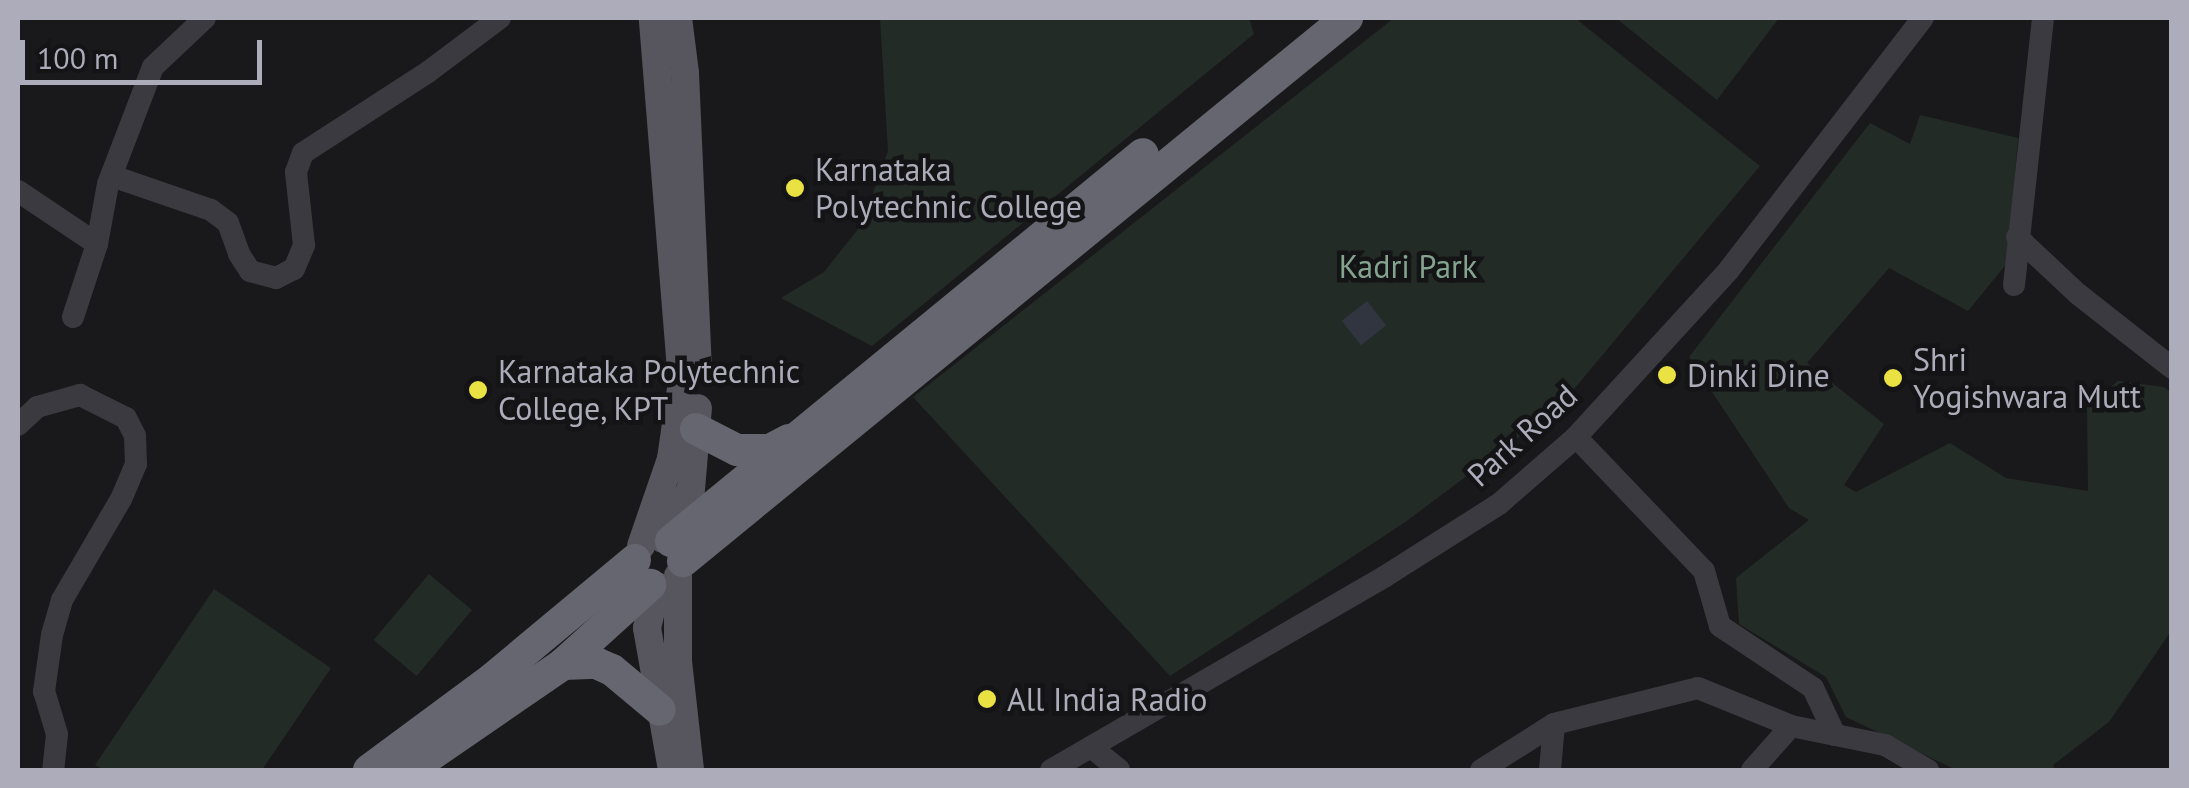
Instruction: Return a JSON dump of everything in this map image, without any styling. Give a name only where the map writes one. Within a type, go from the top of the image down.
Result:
[{"type":"highway","points":[[409,770],[563,664],[660,562],[805,432],[1312,18]]},
{"type":"highway","points":[[369,770],[660,562],[1347,18]]},
{"type":"highway","points":[[696,429],[722,444],[748,450],[770,450],[805,432]]},
{"type":"highway","points":[[563,664],[596,664],[612,670],[660,710]]},
{"type":"main road","points":[[652,18],[696,429],[691,489],[660,562],[678,661],[690,770]]},
{"type":"main road","points":[[672,770],[647,628],[660,562],[671,459],[690,393],[685,73],[678,18]]},
{"type":"street","points":[[73,316],[97,244],[101,208],[153,67],[205,18]]},
{"type":"street","points":[[112,176],[211,210],[228,223],[250,271],[276,278],[294,270],[304,246],[296,172],[303,152],[428,72],[500,18]]},
{"type":"street","name":"Park Road","points":[[1052,770],[1450,535],[1498,504],[1576,437],[1728,271],[1923,18]]},
{"type":"street","points":[[2014,286],[2043,18]]},
{"type":"street","points":[[18,191],[97,244]]},
{"type":"street","points":[[2018,237],[2078,294],[2172,368]]},
{"type":"street","points":[[18,425],[38,407],[80,394],[126,418],[135,436],[136,464],[62,600],[52,635],[44,691],[58,734],[53,770]]},
{"type":"street","points":[[1576,437],[1704,571],[1720,626],[1813,688],[1835,736]]},
{"type":"street","points":[[1481,770],[1554,724],[1698,688],[1790,726],[1885,745],[1928,770]]},
{"type":"street","points":[[1550,770],[1554,724]]},
{"type":"street","points":[[1752,770],[1790,726]]},
{"type":"street","points":[[1091,748],[1120,770]]},
{"type":"green space","points":[[880,18],[1249,18],[1254,34],[872,346],[781,298],[824,272],[862,224],[888,151]]},
{"type":"green space","name":"Kadri Park","points":[[1394,18],[1575,18],[1760,166],[1560,406],[1404,523],[1170,676],[913,397]]},
{"type":"green space","points":[[1616,18],[1779,18],[1717,100]]},
{"type":"green space","points":[[1920,115],[2018,138],[2008,262],[1968,311],[1889,268],[1807,363],[1884,424],[1844,485],[1856,492],[1950,443],[2006,478],[2088,491],[2087,407],[2118,381],[2164,387],[2171,393],[2171,631],[2109,722],[2053,765],[2055,770],[1956,770],[1846,717],[1826,677],[1739,624],[1736,578],[1809,520],[1789,508],[1689,357],[1870,123],[1910,144]]},
{"type":"green space","points":[[429,574],[472,610],[417,676],[374,640]]},
{"type":"green space","points":[[214,589],[331,668],[262,770],[104,770],[95,765]]},
{"type":"shaded area","points":[[1367,301],[1386,325],[1361,345],[1342,321]]},
{"type":"place","name":"Karnataka Polytechnic College","points":[[795,188]]},
{"type":"place","name":"Dinki Dine","points":[[1667,375]]},
{"type":"place","name":"Shri Yogishwara Mutt","points":[[1893,378]]},
{"type":"place","name":"Karnataka Polytechnic College, KPT","points":[[478,390]]},
{"type":"place","name":"All India Radio","points":[[987,699]]}]
